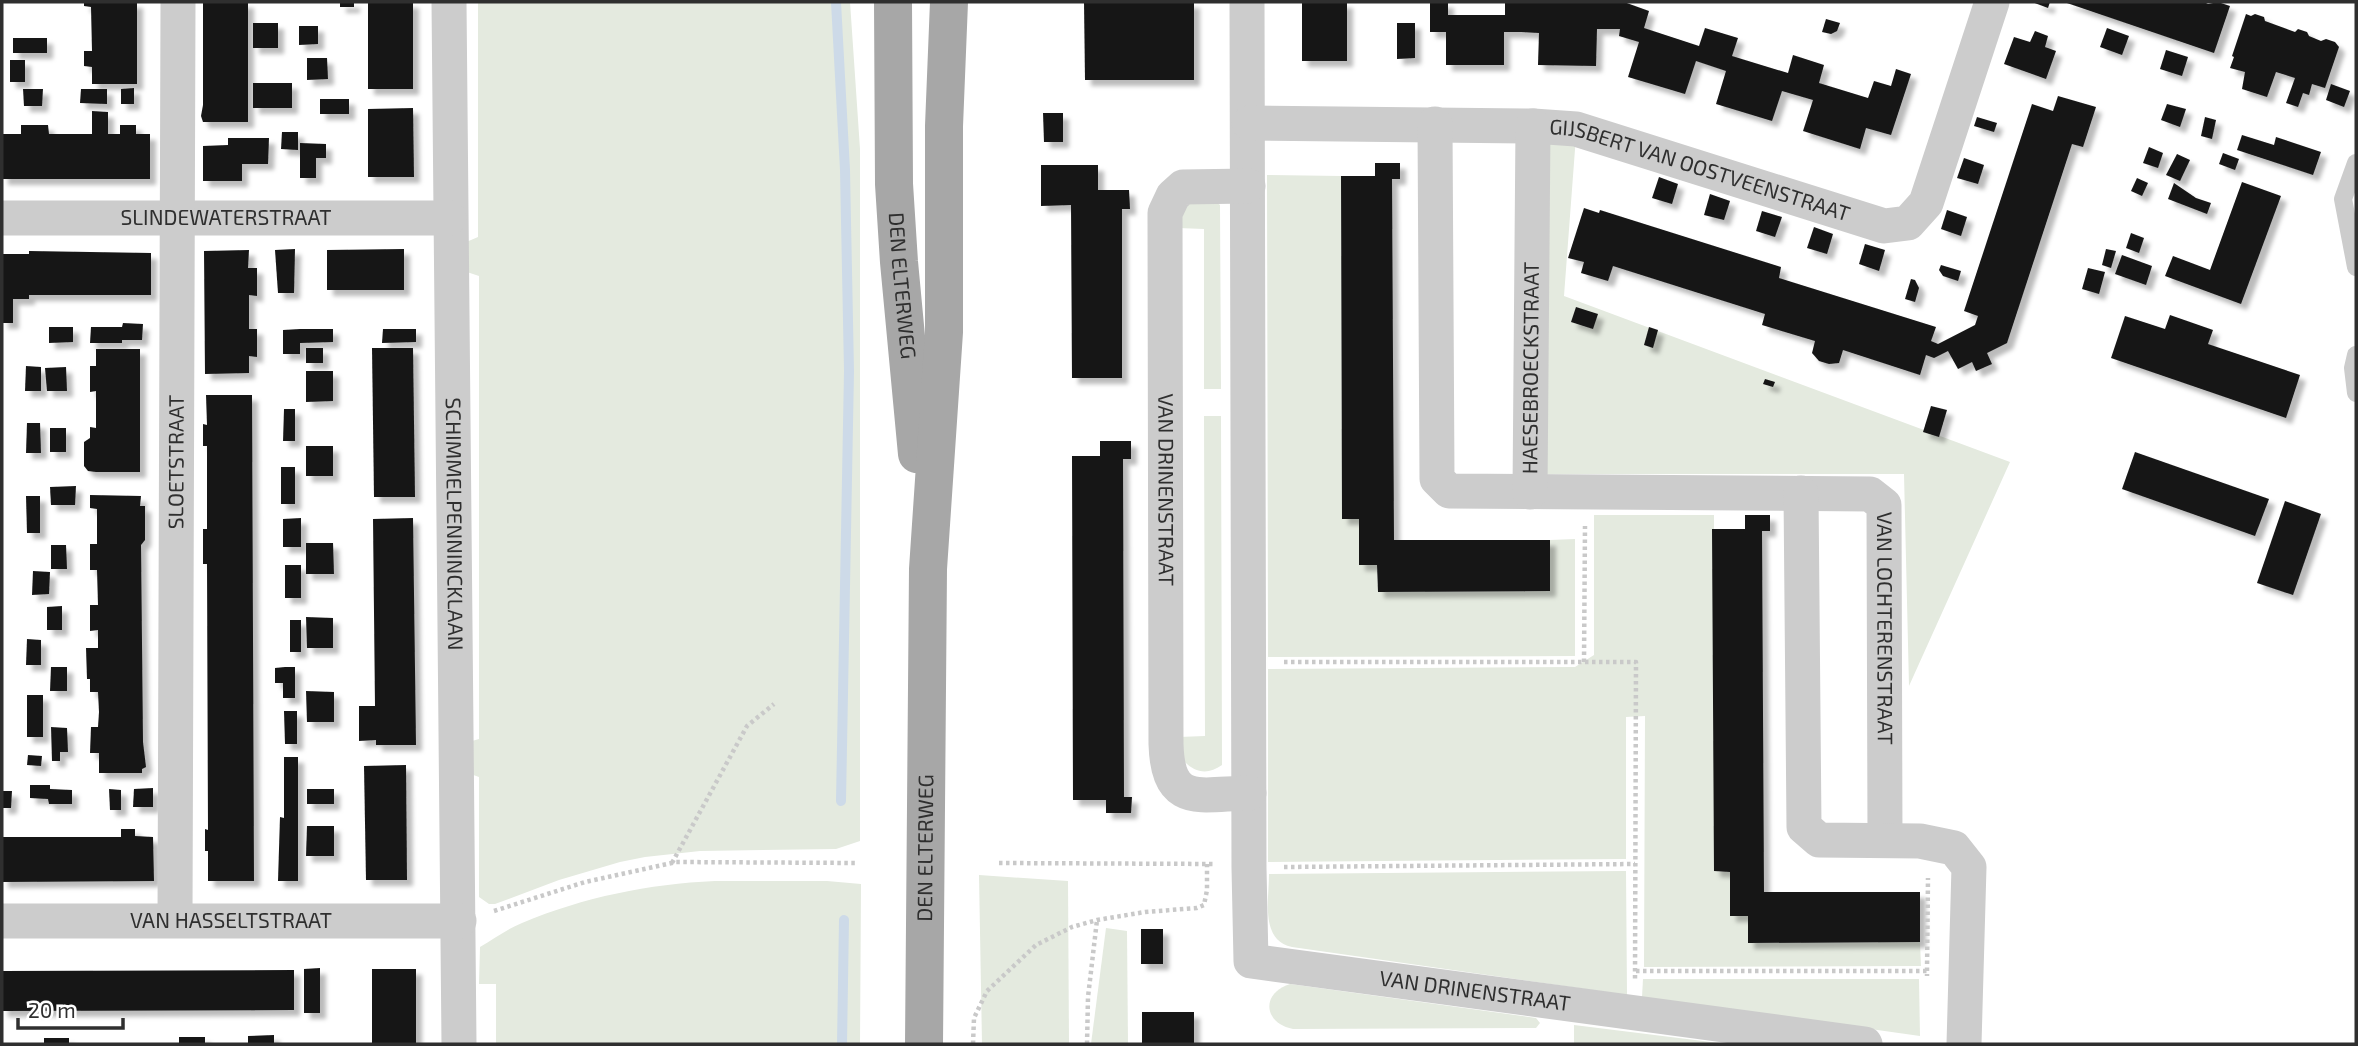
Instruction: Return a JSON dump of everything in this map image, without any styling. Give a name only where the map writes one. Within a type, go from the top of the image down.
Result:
[{"type":"main road","name":"DEN ELTERWEG","points":[[893,2],[894,184],[928,569]]},
{"type":"main road","name":"DEN ELTERWEG","points":[[924,1044],[928,569],[944,332],[944,126],[949,2]]},
{"type":"street","name":"SLOETSTRAAT","points":[[175,920],[178,2]]},
{"type":"street","name":"SCHIMMELPENNINCKLAAN","points":[[449,2],[459,1044]]},
{"type":"street","name":"VAN DRINENSTRAAT","points":[[1247,2],[1251,961],[1865,1044]]},
{"type":"street","name":"GIJSBERT VAN OOSTVEENSTRAAT","points":[[1249,123],[1576,128],[1885,226],[1908,223],[1926,203],[1992,2]]},
{"type":"street","name":"HAESEBROECKSTRAAT","points":[[1435,124],[1437,479],[1449,491],[1530,492],[1533,126]]},
{"type":"street","name":"VAN DRINENSTRAAT","points":[[1248,186],[1183,187],[1173,195],[1166,213],[1166,744],[1169,776],[1189,794],[1249,793]]},
{"type":"street","name":"SLINDEWATERSTRAAT","points":[[2,218],[449,218]]},
{"type":"street","name":"VAN LOCHTERENSTRAAT","points":[[1530,492],[1870,494],[1884,505],[1885,840]]},
{"type":"street","points":[[1801,493],[1804,827],[1819,840],[1928,842],[1954,848],[1969,867],[1964,1044]]},
{"type":"street","name":"VAN HASSELTSTRAAT","points":[[2,921],[459,921]]},
{"type":"lane","points":[[2356,163],[2343,199],[2356,267]]},
{"type":"lane","points":[[2356,355],[2353,369],[2356,393]]},
{"type":"path","points":[[1584,662],[1585,492]]},
{"type":"path","points":[[1248,663],[1636,662],[1636,971],[1927,971]]},
{"type":"path","points":[[672,863],[747,726],[774,704]]},
{"type":"path","points":[[1927,984],[1928,842]]},
{"type":"path","points":[[459,921],[585,882],[672,863],[858,863]]},
{"type":"path","points":[[999,863],[1206,864],[1249,868],[1635,864]]},
{"type":"path","points":[[973,1044],[974,1018],[987,991],[1036,945],[1072,927],[1097,920],[1204,905],[1207,890],[1206,864]]},
{"type":"path","points":[[1087,1044],[1088,997],[1097,920]]},
{"type":"shaded area","points":[[478,2],[850,2],[860,149],[860,841],[836,849],[700,851],[645,857],[559,880],[495,904],[489,904],[479,897],[479,777],[465,772],[465,743],[479,739],[479,276],[464,271],[464,243],[478,237]]},
{"type":"shaded area","points":[[1576,136],[1564,296],[2010,462],[1909,686],[1904,474],[1544,474],[1544,137]]},
{"type":"shaded area","points":[[1267,175],[1341,176],[1342,519],[1359,519],[1359,565],[1377,565],[1378,592],[1550,591],[1550,540],[1575,539],[1575,656],[1268,657]]},
{"type":"shaded area","points":[[1193,201],[1215,201],[1220,205],[1221,389],[1204,389],[1204,229],[1178,228],[1184,208]]},
{"type":"shaded area","points":[[1204,416],[1221,416],[1222,765],[1211,771],[1196,770],[1182,759],[1179,737],[1205,736]]},
{"type":"shaded area","points":[[1594,515],[1714,515],[1714,871],[1730,872],[1730,916],[1748,916],[1748,943],[1920,942],[1921,966],[1644,967],[1645,716],[1626,717],[1626,859],[1268,862],[1268,669],[1575,667],[1594,655]]},
{"type":"shaded area","points":[[1626,871],[1627,995],[1292,947],[1275,936],[1268,918],[1269,874]]},
{"type":"shaded area","points":[[979,875],[1068,881],[1069,1044],[982,1044]]},
{"type":"shaded area","points":[[715,881],[827,881],[861,884],[860,1044],[496,1044],[496,984],[479,984],[480,947],[522,923],[593,899],[666,885]]},
{"type":"shaded area","points":[[1106,928],[1127,931],[1128,1044],[1091,1044]]},
{"type":"shaded area","points":[[1643,979],[1919,979],[1920,1036],[1642,997]]},
{"type":"shaded area","points":[[1290,984],[1536,1018],[1540,1023],[1536,1028],[1293,1029],[1276,1021],[1269,1008],[1274,994]]},
{"type":"shaded area","points":[[1574,1025],[1727,1044],[1574,1044]]},
{"type":"building","points":[[84,2],[137,2],[137,84],[92,84],[92,67],[84,66],[84,51],[92,51],[91,7],[84,6]]},
{"type":"building","points":[[203,2],[248,2],[248,122],[203,122]]},
{"type":"building","points":[[340,2],[354,2],[354,7],[340,7]]},
{"type":"building","points":[[368,2],[413,2],[413,89],[368,89]]},
{"type":"building","points":[[1084,2],[1194,2],[1194,80],[1085,80]]},
{"type":"building","points":[[1302,2],[1347,2],[1347,61],[1302,61]]},
{"type":"building","points":[[1430,2],[1448,2],[1448,15],[1505,15],[1505,2],[1624,2],[1649,11],[1644,28],[1699,46],[1705,28],[1738,38],[1732,56],[1788,73],[1793,55],[1824,65],[1819,83],[1868,98],[1874,81],[1891,86],[1896,69],[1911,74],[1891,135],[1866,128],[1860,149],[1803,131],[1813,100],[1782,91],[1772,121],[1716,104],[1726,71],[1696,61],[1685,94],[1628,77],[1639,42],[1619,36],[1620,29],[1597,29],[1596,66],[1538,65],[1539,33],[1521,32],[1504,32],[1504,65],[1446,65],[1446,32],[1430,32]]},
{"type":"building","points":[[2032,2],[2050,2],[2048,8]]},
{"type":"building","points":[[2064,2],[2218,2],[2230,6],[2214,53]]},
{"type":"building","points":[[2246,14],[2264,17],[2265,21],[2295,32],[2298,29],[2307,32],[2309,36],[2321,41],[2326,39],[2335,42],[2339,47],[2325,88],[2312,84],[2309,95],[2303,93],[2298,107],[2286,103],[2295,78],[2276,72],[2267,97],[2242,89],[2245,72],[2230,68]]},
{"type":"building","points":[[1826,19],[1840,23],[1837,31],[1831,34],[1822,32]]},
{"type":"building","points":[[253,23],[278,23],[278,48],[253,48]]},
{"type":"building","points":[[1397,23],[1415,23],[1415,58],[1397,59]]},
{"type":"building","points":[[299,26],[318,26],[318,44],[299,45]]},
{"type":"building","points":[[2107,28],[2129,36],[2122,55],[2100,47]]},
{"type":"building","points":[[2035,31],[2048,36],[2045,47],[2056,51],[2046,79],[2004,64],[2014,37],[2030,42]]},
{"type":"building","points":[[13,38],[47,38],[47,53],[13,53]]},
{"type":"building","points":[[2166,50],[2188,57],[2182,76],[2160,69]]},
{"type":"building","points":[[307,58],[327,58],[328,79],[307,80]]},
{"type":"building","points":[[10,60],[25,60],[25,82],[10,82]]},
{"type":"building","points":[[253,83],[292,83],[292,108],[253,108]]},
{"type":"building","points":[[2331,84],[2350,91],[2344,107],[2326,100]]},
{"type":"building","points":[[134,88],[134,104],[121,104],[121,89]]},
{"type":"building","points":[[23,89],[43,89],[42,106],[24,106]]},
{"type":"building","points":[[81,89],[107,89],[107,104],[80,103]]},
{"type":"building","points":[[2058,96],[2096,107],[2083,147],[2072,144],[2007,343],[1987,353],[1992,364],[1976,371],[1972,362],[1958,369],[1948,351],[1934,358],[1926,355],[1920,375],[1843,350],[1839,363],[1829,364],[1819,361],[1812,353],[1815,341],[1762,325],[1765,314],[1613,266],[1608,281],[1581,273],[1584,262],[1568,258],[1584,208],[1599,213],[1600,210],[1781,267],[1779,278],[1936,327],[1931,341],[1938,344],[1975,325],[1978,316],[1964,311],[2032,104],[2053,111]]},
{"type":"building","points":[[320,99],[349,99],[349,114],[320,114]]},
{"type":"building","points":[[2167,104],[2186,109],[2180,127],[2161,120]]},
{"type":"building","points":[[413,108],[414,177],[368,177],[368,109]]},
{"type":"building","points":[[92,111],[108,112],[108,134],[120,134],[120,125],[136,125],[136,134],[150,134],[150,179],[2,179],[2,134],[21,134],[21,125],[48,125],[49,134],[92,134]]},
{"type":"building","points":[[1043,113],[1063,113],[1063,142],[1044,142]]},
{"type":"building","points":[[1977,117],[1997,123],[1994,132],[1974,126]]},
{"type":"building","points":[[2205,117],[2216,120],[2212,139],[2201,136]]},
{"type":"building","points":[[282,132],[298,132],[298,150],[281,149]]},
{"type":"building","points":[[2242,135],[2274,145],[2276,137],[2321,152],[2313,175],[2237,150]]},
{"type":"building","points":[[228,138],[269,138],[268,164],[242,164],[242,181],[203,181],[203,146],[228,145]]},
{"type":"building","points":[[300,143],[326,144],[326,158],[316,158],[316,178],[300,178]]},
{"type":"building","points":[[2149,147],[2163,153],[2158,168],[2143,163]]},
{"type":"building","points":[[2223,153],[2239,159],[2235,170],[2219,164]]},
{"type":"building","points":[[2177,154],[2190,160],[2180,181],[2166,175]]},
{"type":"building","points":[[1964,158],[1984,165],[1978,184],[1957,178]]},
{"type":"building","points":[[1375,163],[1400,163],[1400,179],[1392,179],[1394,540],[1550,540],[1550,591],[1378,592],[1377,565],[1359,565],[1359,519],[1342,519],[1341,176],[1375,176]]},
{"type":"building","points":[[1041,165],[1098,165],[1098,190],[1129,190],[1130,209],[1122,209],[1122,378],[1072,378],[1071,205],[1041,206]]},
{"type":"building","points":[[1659,177],[1678,184],[1672,204],[1652,198]]},
{"type":"building","points":[[2137,178],[2148,183],[2142,196],[2131,191]]},
{"type":"building","points":[[2242,182],[2281,196],[2241,304],[2165,276],[2173,256],[2210,270]]},
{"type":"building","points":[[2174,183],[2196,198],[2211,203],[2207,214],[2168,199]]},
{"type":"building","points":[[1710,194],[1730,201],[1724,220],[1704,215]]},
{"type":"building","points":[[1947,210],[1967,217],[1961,236],[1941,229]]},
{"type":"building","points":[[1762,211],[1782,217],[1775,237],[1756,231]]},
{"type":"building","points":[[1814,227],[1833,234],[1827,254],[1807,248]]},
{"type":"building","points":[[2131,233],[2144,238],[2139,253],[2126,248]]},
{"type":"building","points":[[1865,244],[1885,250],[1879,271],[1859,264]]},
{"type":"building","points":[[295,249],[294,293],[278,293],[275,250]]},
{"type":"building","points":[[404,249],[404,290],[327,290],[327,250]]},
{"type":"building","points":[[2106,249],[2116,251],[2111,268],[2102,265]]},
{"type":"building","points":[[249,250],[248,268],[257,268],[257,296],[249,295],[249,329],[257,329],[257,357],[249,356],[249,373],[205,374],[204,251]]},
{"type":"building","points":[[29,251],[151,253],[151,295],[29,295],[29,299],[13,299],[13,323],[2,323],[2,254],[29,254]]},
{"type":"building","points":[[2122,255],[2152,266],[2146,285],[2115,274]]},
{"type":"building","points":[[1941,265],[1961,271],[1958,281],[1943,276],[1939,270]]},
{"type":"building","points":[[2088,268],[2105,272],[2099,294],[2082,289]]},
{"type":"building","points":[[1911,279],[1915,280],[1919,288],[1915,302],[1905,299]]},
{"type":"building","points":[[1576,307],[1598,314],[1593,329],[1571,322]]},
{"type":"building","points":[[2170,315],[2213,330],[2208,344],[2300,375],[2286,418],[2111,358],[2125,316],[2165,329]]},
{"type":"building","points":[[123,323],[143,324],[142,340],[90,343],[91,327],[122,327]]},
{"type":"building","points":[[49,327],[73,327],[73,342],[49,343]]},
{"type":"building","points":[[1649,327],[1658,330],[1653,348],[1644,345]]},
{"type":"building","points":[[333,329],[333,342],[300,343],[300,354],[283,354],[283,330]]},
{"type":"building","points":[[383,329],[416,329],[416,342],[382,343]]},
{"type":"building","points":[[306,348],[323,348],[323,363],[306,363]]},
{"type":"building","points":[[372,348],[413,348],[415,497],[374,497]]},
{"type":"building","points":[[96,349],[140,349],[140,472],[96,472],[88,471],[84,466],[84,442],[90,438],[90,427],[96,428],[96,391],[90,392],[90,366],[96,366]]},
{"type":"building","points":[[26,366],[41,367],[41,391],[25,391]]},
{"type":"building","points":[[66,367],[67,391],[47,391],[45,368]]},
{"type":"building","points":[[306,371],[333,371],[333,401],[306,402]]},
{"type":"building","points":[[1765,379],[1775,382],[1773,387],[1763,384]]},
{"type":"building","points":[[206,395],[252,395],[254,881],[208,881],[208,851],[205,851],[205,829],[208,830],[207,564],[203,564],[203,529],[207,529],[207,446],[203,446],[203,424],[207,425]]},
{"type":"building","points":[[1931,406],[1947,410],[1939,437],[1923,432]]},
{"type":"building","points":[[284,409],[295,409],[295,441],[283,441]]},
{"type":"building","points":[[27,423],[40,423],[41,453],[26,453]]},
{"type":"building","points":[[50,428],[66,428],[66,452],[50,452]]},
{"type":"building","points":[[1100,441],[1131,441],[1131,459],[1123,459],[1124,797],[1132,797],[1131,813],[1106,813],[1106,800],[1073,800],[1072,456],[1100,456]]},
{"type":"building","points":[[306,446],[333,446],[333,476],[306,476]]},
{"type":"building","points":[[2135,452],[2269,499],[2255,536],[2122,489]]},
{"type":"building","points":[[281,467],[295,467],[295,504],[281,504]]},
{"type":"building","points":[[76,486],[75,505],[51,505],[50,487]]},
{"type":"building","points":[[90,495],[141,496],[140,506],[145,506],[145,540],[141,545],[143,742],[146,767],[142,769],[142,773],[99,773],[99,753],[90,753],[91,727],[98,727],[99,712],[98,692],[90,692],[90,679],[87,679],[86,648],[98,648],[98,630],[90,631],[90,605],[98,605],[97,570],[90,570],[90,544],[97,544],[97,509],[90,508]]},
{"type":"building","points":[[26,496],[40,496],[40,533],[27,533]]},
{"type":"building","points":[[2285,501],[2321,514],[2293,595],[2257,583]]},
{"type":"building","points":[[1745,515],[1770,515],[1770,531],[1762,531],[1764,892],[1920,892],[1920,942],[1748,943],[1748,916],[1730,916],[1730,872],[1714,871],[1712,529],[1745,529]]},
{"type":"building","points":[[301,518],[301,547],[283,547],[283,519]]},
{"type":"building","points":[[413,518],[416,745],[376,745],[376,740],[359,741],[359,706],[375,706],[373,519]]},
{"type":"building","points":[[306,543],[333,543],[334,574],[306,574]]},
{"type":"building","points":[[51,545],[66,545],[67,569],[51,569]]},
{"type":"building","points":[[285,565],[301,565],[301,598],[285,598]]},
{"type":"building","points":[[33,571],[50,572],[49,594],[32,595]]},
{"type":"building","points":[[62,606],[62,630],[47,630],[47,607]]},
{"type":"building","points":[[306,617],[333,618],[333,648],[307,648]]},
{"type":"building","points":[[290,620],[301,620],[301,652],[290,652]]},
{"type":"building","points":[[27,639],[41,640],[41,665],[26,665]]},
{"type":"building","points":[[51,667],[67,667],[67,691],[50,691]]},
{"type":"building","points":[[295,667],[295,698],[283,698],[283,683],[275,683],[275,668]]},
{"type":"building","points":[[306,691],[334,692],[334,722],[307,722]]},
{"type":"building","points":[[27,695],[43,695],[43,737],[27,737]]},
{"type":"building","points":[[284,711],[297,711],[297,744],[285,744]]},
{"type":"building","points":[[51,727],[67,728],[68,752],[60,752],[60,761],[52,761]]},
{"type":"building","points":[[28,755],[42,756],[41,766],[27,765]]},
{"type":"building","points":[[284,757],[298,757],[298,881],[278,881],[280,817],[284,818]]},
{"type":"building","points":[[406,765],[407,880],[366,880],[364,766]]},
{"type":"building","points":[[30,785],[50,785],[50,789],[72,790],[72,804],[49,804],[48,799],[30,798]]},
{"type":"building","points":[[153,788],[153,807],[133,807],[134,789]]},
{"type":"building","points":[[109,789],[121,790],[121,810],[110,810]]},
{"type":"building","points":[[307,789],[334,789],[334,804],[307,804]]},
{"type":"building","points":[[2,791],[12,791],[11,808],[2,808]]},
{"type":"building","points":[[307,826],[334,826],[334,856],[306,856]]},
{"type":"building","points":[[121,829],[135,829],[135,836],[153,837],[154,881],[2,882],[2,837],[121,837]]},
{"type":"building","points":[[1141,929],[1163,929],[1163,964],[1141,964]]},
{"type":"building","points":[[320,968],[320,1013],[304,1013],[304,969]]},
{"type":"building","points":[[372,969],[416,969],[416,1044],[372,1044]]},
{"type":"building","points":[[294,970],[294,1010],[2,1011],[2,971]]},
{"type":"building","points":[[1142,1012],[1194,1012],[1194,1044],[1142,1044]]},
{"type":"building","points":[[274,1035],[274,1044],[248,1044],[248,1036]]},
{"type":"building","points":[[179,1037],[205,1037],[205,1044],[179,1044]]},
{"type":"building","points":[[44,1038],[69,1038],[69,1044],[44,1044]]},
{"type":"waterway","points":[[836,2],[845,170],[849,371],[841,801]]},
{"type":"waterway","points":[[842,1044],[844,920]]}]
